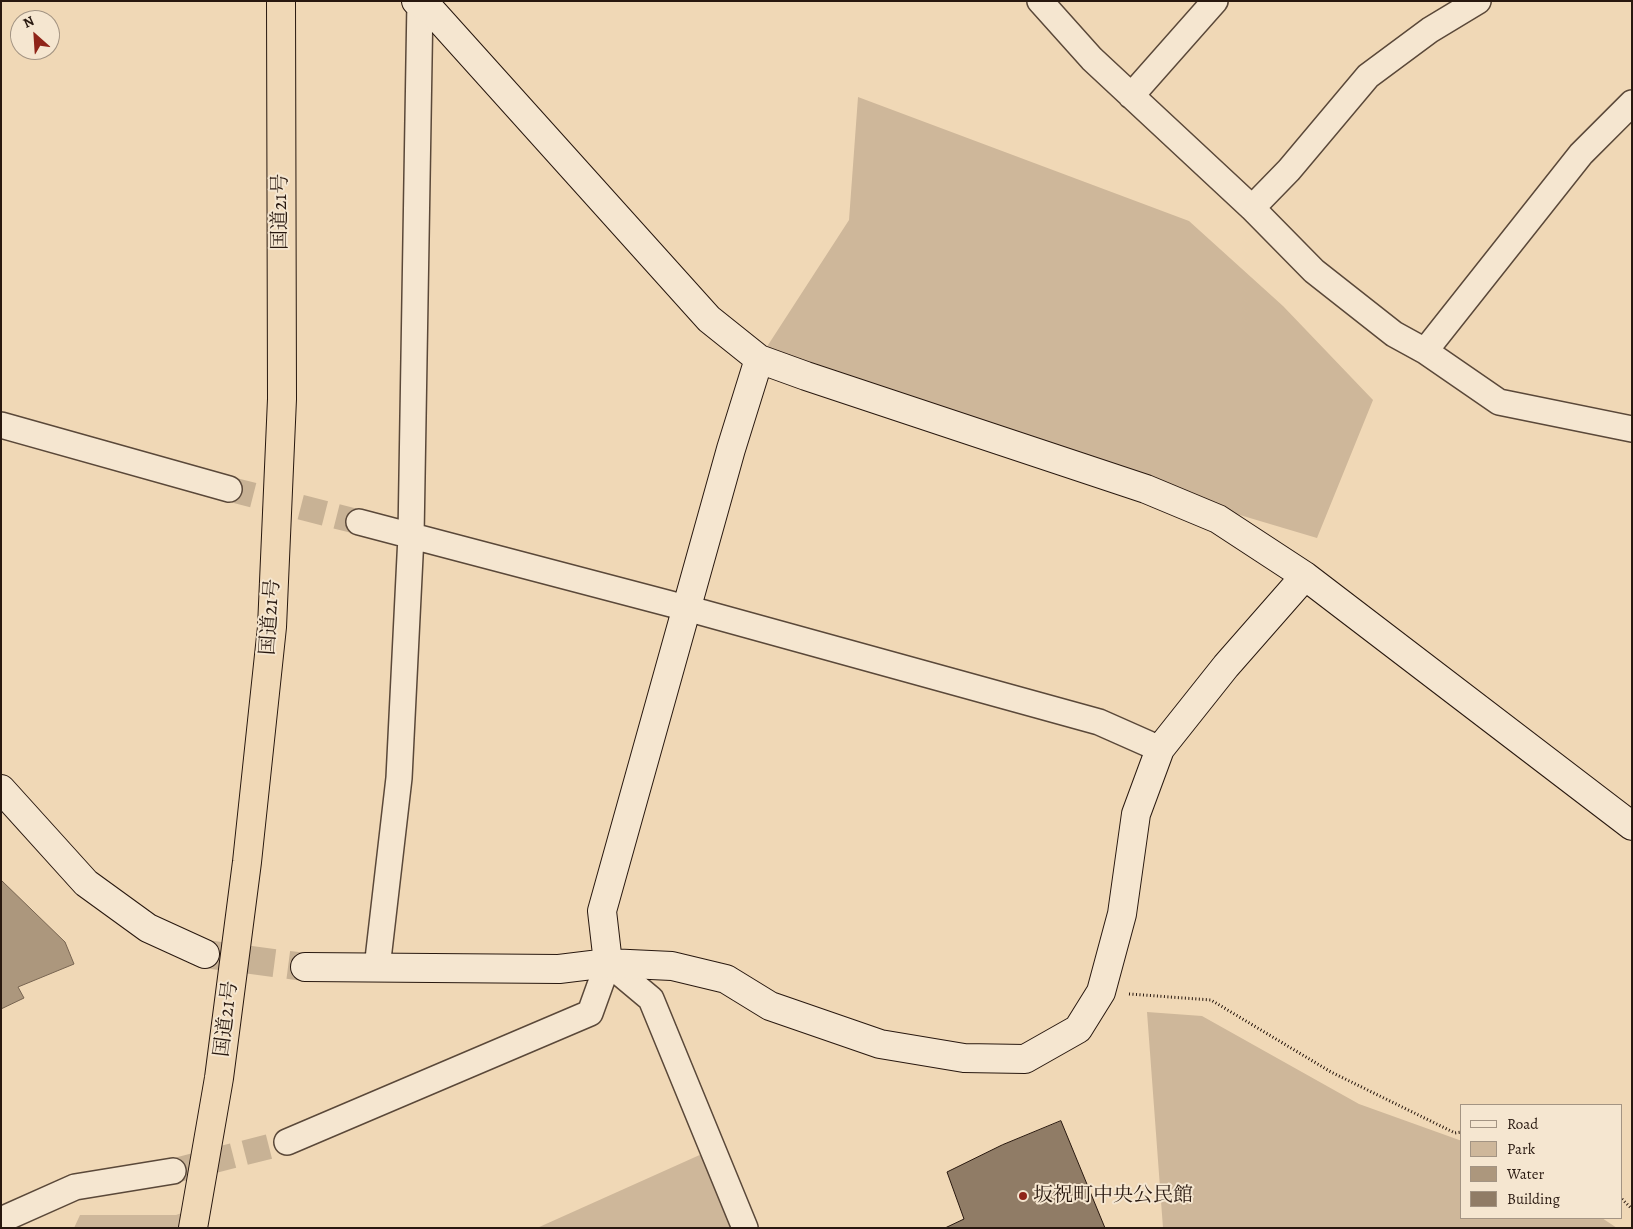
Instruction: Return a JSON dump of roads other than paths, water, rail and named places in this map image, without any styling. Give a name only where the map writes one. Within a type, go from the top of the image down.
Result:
[{"type":"highway","name":"国道21号","points":[[193,1228],[219,1078],[247,862],[272,627],[282,399],[281,1]]},
{"type":"street","points":[[1040,1],[1092,59],[1252,208],[1314,272],[1394,334],[1425,351],[1499,402],[1632,429]]},
{"type":"street","points":[[1131,96],[1215,1]]},
{"type":"street","points":[[1252,208],[1289,170],[1368,76],[1430,30],[1478,1]]},
{"type":"street","points":[[419,2],[431,10],[709,319],[759,359],[1146,489],[1218,519],[1305,576],[1632,826]]},
{"type":"street","points":[[377,968],[400,778],[411,536],[419,2]]},
{"type":"street","points":[[1425,351],[1581,154],[1632,103]]},
{"type":"street","points":[[287,1142],[590,1012],[608,963],[602,911],[731,449],[759,359]]},
{"type":"street","points":[[1,425],[229,488]]},
{"type":"street","points":[[359,522],[686,608],[1099,722],[1160,748]]},
{"type":"street","points":[[305,967],[560,969],[608,963],[672,966],[726,979],[770,1006],[880,1044],[964,1058],[1026,1059],[1078,1029],[1101,992],[1122,914],[1136,814],[1160,748],[1226,666],[1305,576]]},
{"type":"street","points":[[1,789],[86,883],[148,928],[205,954]]},
{"type":"street","points":[[608,963],[651,999],[745,1228]]},
{"type":"street","points":[[1,1220],[75,1187],[173,1170]]},
{"type":"water","points":[[1,880],[65,942],[74,964],[18,987],[24,998],[1,1009]]},
{"type":"tunnel","points":[[229,489],[359,522]]},
{"type":"tunnel","points":[[205,954],[305,967]]},
{"type":"tunnel","points":[[173,1171],[287,1142]]},
{"type":"place","name":"坂祝町中央公民館","points":[[1023,1196]]}]
